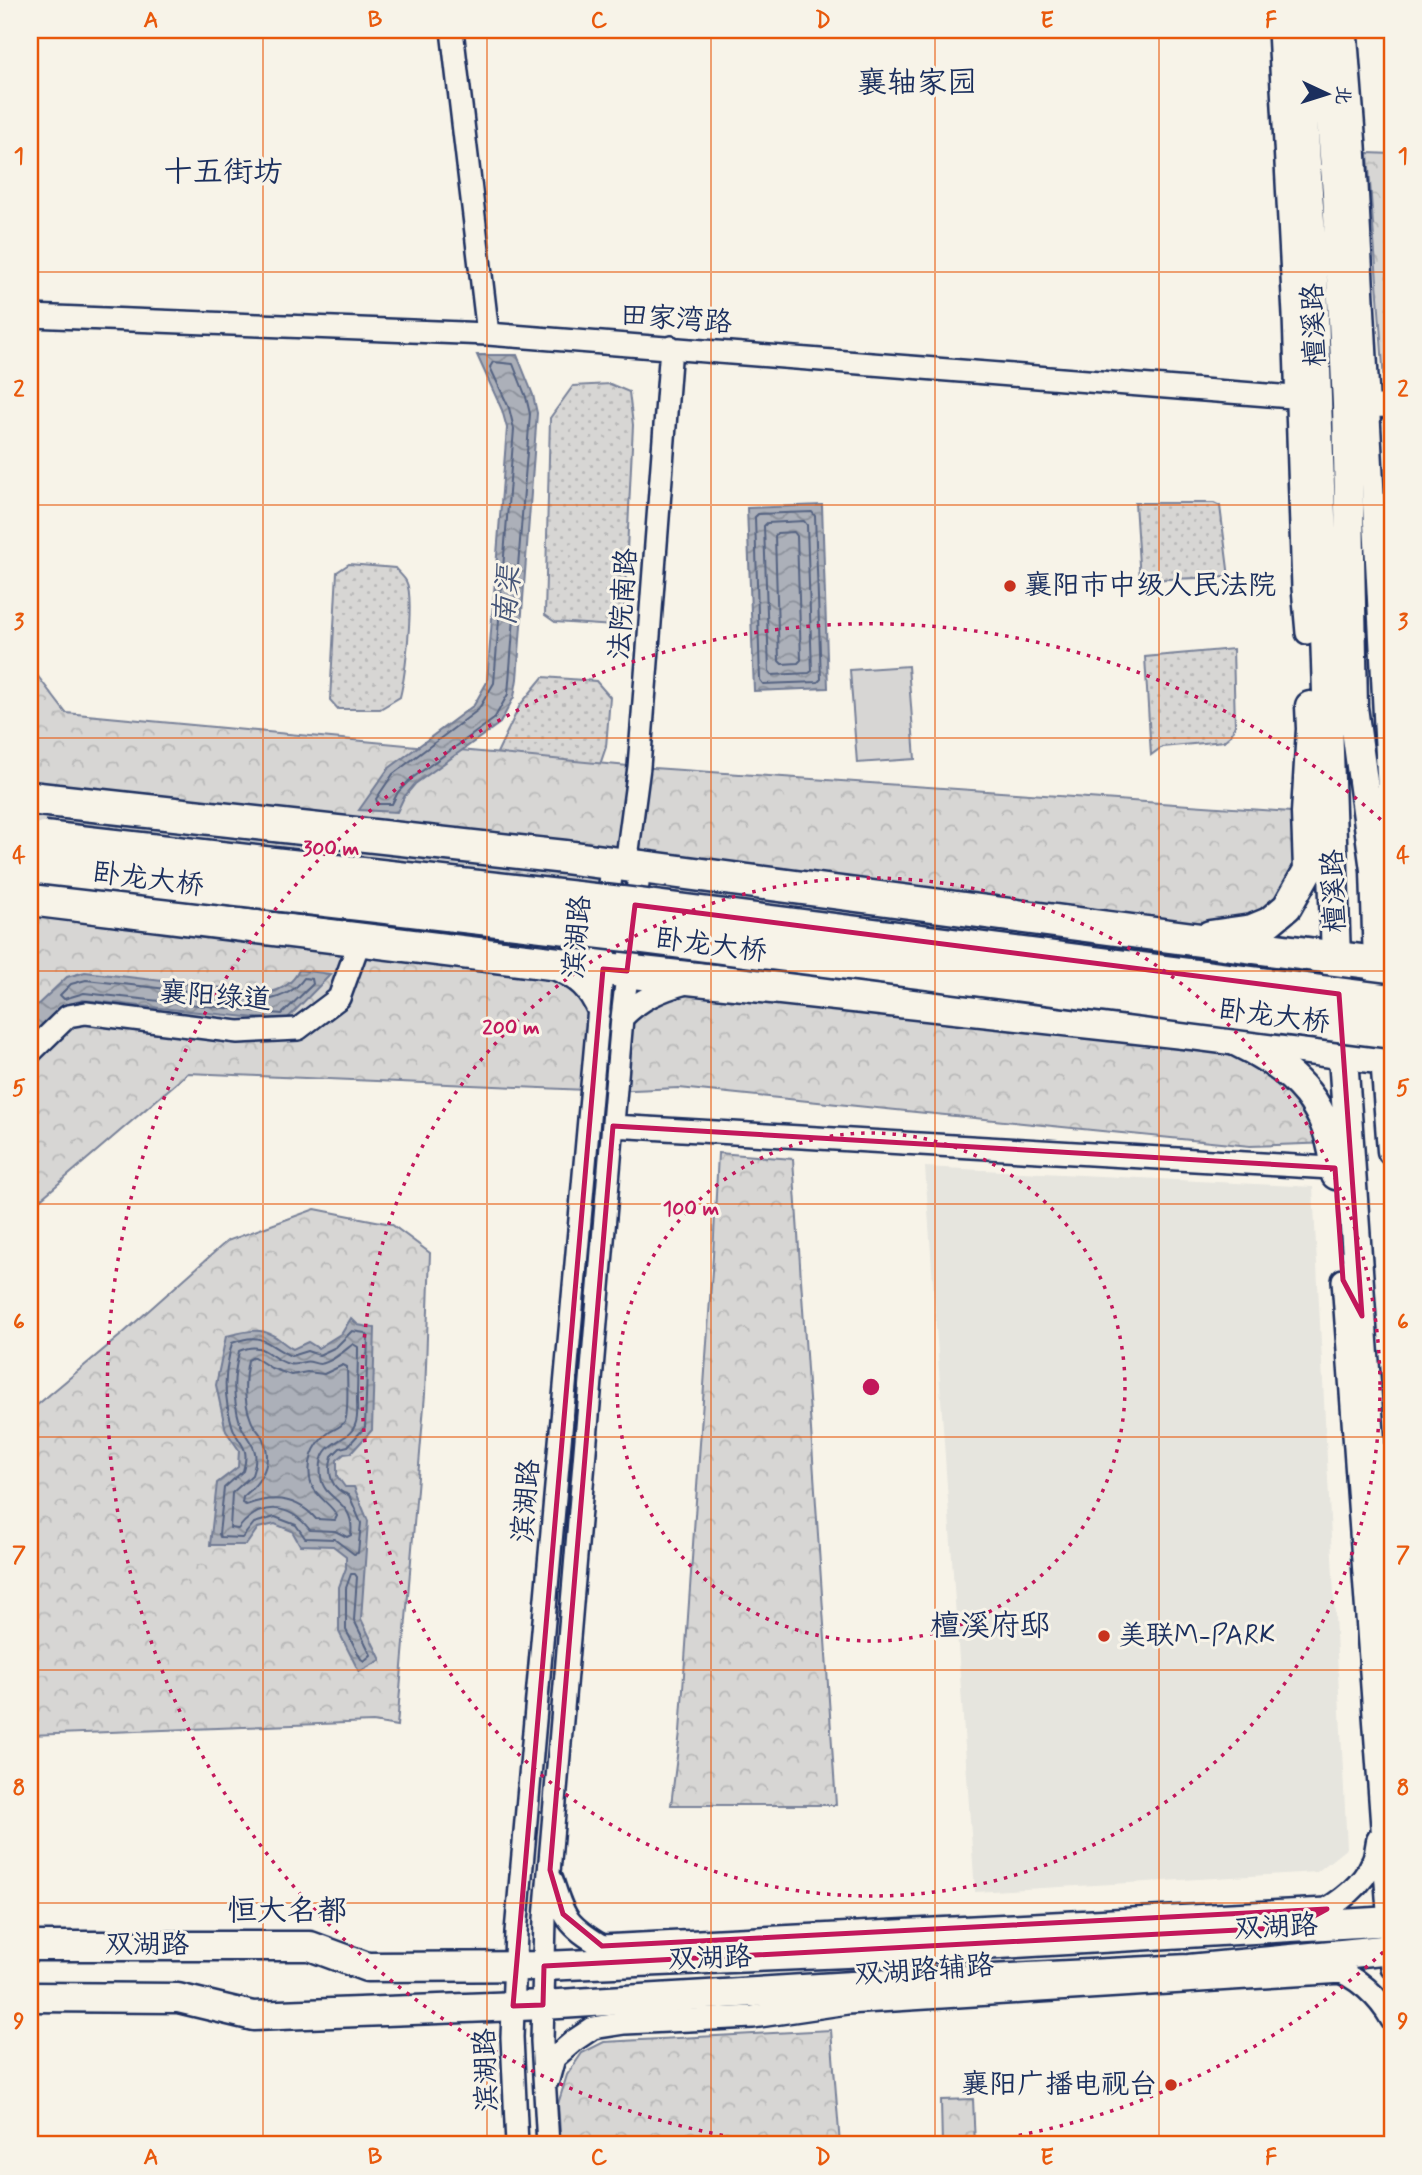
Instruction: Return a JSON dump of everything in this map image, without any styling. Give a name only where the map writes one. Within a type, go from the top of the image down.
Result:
[{"type":"highway","points":[[30,798],[626,865],[1385,964]]},
{"type":"highway","name":"卧龙大桥","points":[[35,852],[630,904],[1392,1001]]},
{"type":"highway","name":"卧龙大桥","points":[[35,852],[628,935],[1390,1050]]},
{"type":"highway","points":[[30,899],[540,962],[1343,1051],[1390,1050]]},
{"type":"main road","name":"檀溪路","points":[[1297,30],[1312,250],[1307,399],[1324,582],[1336,958],[1343,1051],[1343,1168],[1362,1317],[1392,1752]]},
{"type":"main road","name":"檀溪路","points":[[1324,30],[1336,193],[1357,405],[1353,707],[1385,964],[1392,1151]]},
{"type":"main road","points":[[1169,936],[1228,934],[1269,922],[1287,907],[1308,870],[1306,813],[1311,729],[1307,633],[1324,582]]},
{"type":"main road","points":[[1356,725],[1375,811],[1392,868]]},
{"type":"main road","points":[[1227,1037],[1267,1057],[1300,1084],[1320,1111],[1343,1168],[1343,1280],[1362,1317]]},
{"type":"main road","name":"双湖路","points":[[30,1946],[310,1946],[367,1967],[544,1966],[846,1954],[1390,1921]]},
{"type":"main road","name":"双湖路","points":[[30,1997],[178,1998],[253,2016],[543,2006],[852,1986],[1189,1969],[1299,1958],[1392,1955]]},
{"type":"street","points":[[452,30],[488,334]]},
{"type":"street","points":[[1279,30],[1294,315],[1307,399],[1307,633]]},
{"type":"street","points":[[1346,30],[1355,146],[1357,405],[1392,860]]},
{"type":"street","name":"田家湾路","points":[[30,316],[488,334],[1307,399]]},
{"type":"street","name":"法院南路","points":[[626,865],[639,767],[671,347]]},
{"type":"street","points":[[1357,405],[1392,407]]},
{"type":"street","name":"滨湖路","points":[[548,2145],[544,1966],[622,1018],[615,970],[626,865]]},
{"type":"street","name":"襄阳绿道","points":[[30,1052],[68,1016],[86,1013],[238,1032],[298,1029],[339,998],[360,940]]},
{"type":"street","points":[[540,962],[577,979],[592,995],[599,1012]]},
{"type":"street","name":"滨湖路","points":[[517,2145],[512,2037],[516,1932],[599,1012],[615,970]]},
{"type":"street","points":[[622,1018],[636,1003],[656,992],[699,979]]},
{"type":"street","points":[[613,1126],[1343,1168]]},
{"type":"street","points":[[1343,1280],[1392,1955]]},
{"type":"street","points":[[1294,1927],[1327,1909],[1352,1890],[1373,1861],[1381,1824]]},
{"type":"street","name":"双湖路辅路","points":[[550,1870],[563,1914],[578,1932],[602,1946],[1327,1909]]},
{"type":"street","points":[[1299,1958],[1343,1972],[1364,1986],[1385,2008],[1392,2020]]},
{"type":"street","name":"双湖路辅路","points":[[545,2092],[555,2058],[575,2039],[593,2028],[625,2023],[753,2017],[847,2003],[1343,1972]]},
{"type":"highlighted area","points":[[635,905],[1339,994],[1362,1316],[1343,1280],[1335,1168],[613,1126],[550,1870],[563,1914],[602,1946],[1327,1909],[1294,1927],[544,1966],[543,2005],[513,2006],[603,969],[627,971]]},
{"type":"shaded area","name":"美联M-PARK","points":[[925,1167],[1313,1187],[1347,1848],[1317,1872],[975,1892]]},
{"type":"green space","points":[[1368,153],[1392,154],[1392,396],[1385,396]]},
{"type":"green space","points":[[610,384],[629,392],[633,425],[624,613],[614,626],[555,622],[545,615],[550,418],[573,386]]},
{"type":"green space","points":[[1135,503],[1214,503],[1220,506],[1229,577],[1140,580]]},
{"type":"green space","points":[[349,564],[395,568],[406,581],[409,590],[408,638],[400,697],[380,709],[338,709],[330,700],[337,572]]},
{"type":"green space","points":[[1233,649],[1235,725],[1231,735],[1224,741],[1162,747],[1151,755],[1145,657]]},
{"type":"green space","points":[[30,666],[66,713],[639,767],[1306,813],[1287,907],[1228,934],[1227,1037],[1267,1057],[1331,1143],[1250,1146],[679,1088],[610,1091],[188,1073],[30,1208]]},
{"type":"green space","points":[[908,666],[915,759],[857,763],[850,670]]},
{"type":"green space","points":[[543,677],[596,681],[610,697],[606,747],[591,791],[497,753],[520,705]]},
{"type":"green space","points":[[718,1153],[793,1159],[836,1805],[671,1805],[680,1732]]},
{"type":"green space","points":[[315,1209],[391,1224],[430,1253],[425,1394],[397,1726],[373,1722],[30,1735],[30,1411],[227,1241]]},
{"type":"green space","points":[[831,2030],[840,2145],[561,2145],[558,2104],[567,2075],[582,2053],[604,2042]]},
{"type":"green space","points":[[973,2099],[975,2145],[942,2145],[941,2100]]},
{"type":"water","name":"南渠","points":[[477,355],[517,355],[537,413],[514,697],[500,723],[415,784],[404,797],[397,812],[359,810],[388,769],[474,705],[487,682],[507,428],[502,410]]},
{"type":"water","points":[[822,505],[828,688],[754,691],[747,508]]},
{"type":"water","points":[[299,970],[331,974],[285,1021],[83,1000],[67,1005],[30,1039],[30,1012],[67,977],[85,972],[267,993],[286,985],[294,979]]},
{"type":"water","points":[[351,1318],[358,1325],[375,1328],[372,1430],[351,1453],[344,1454],[337,1460],[337,1476],[345,1487],[354,1487],[368,1521],[361,1619],[381,1660],[359,1672],[339,1632],[339,1587],[346,1568],[346,1556],[333,1546],[300,1545],[292,1531],[275,1524],[258,1528],[246,1545],[210,1545],[217,1483],[238,1467],[239,1450],[226,1431],[216,1385],[226,1336],[260,1331],[273,1335],[293,1349],[308,1342],[318,1348],[342,1333]]},
{"type":"place","name":"襄阳市中级人民法院","points":[[1010,586]]},
{"type":"place","name":"美联M-PARK","points":[[1104,1636]]},
{"type":"place","name":"襄阳广播电视台","points":[[1171,2085]]},
{"type":"district","name":"襄轴家园","points":[[917,83]]},
{"type":"district","name":"十五街坊","points":[[223,172]]},
{"type":"district","name":"檀溪府邸","points":[[990,1626]]},
{"type":"district","name":"恒大名都","points":[[287,1911]]}]
